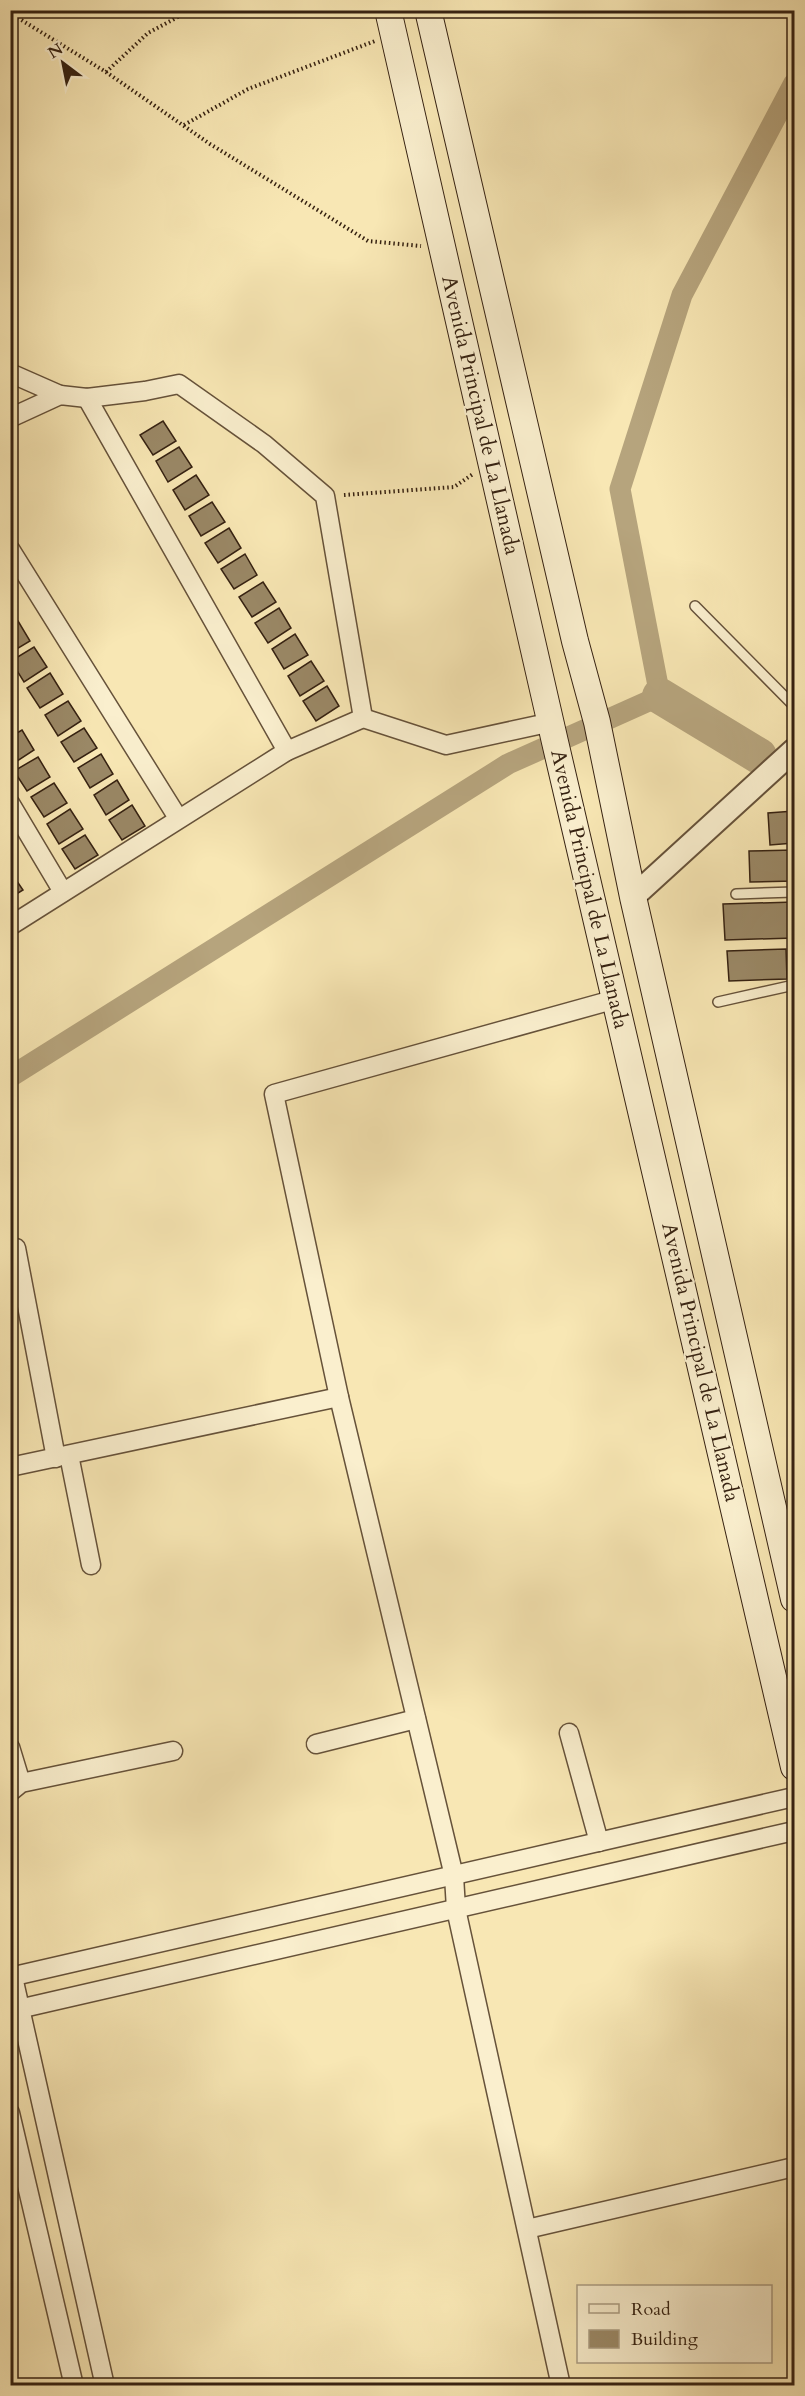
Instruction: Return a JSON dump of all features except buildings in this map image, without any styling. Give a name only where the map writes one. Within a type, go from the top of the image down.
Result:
[{"type":"main road","name":"Avenida Principal de La Llanada","points":[[428,10],[575,640],[597,722],[633,897],[795,1599]]},
{"type":"main road","name":"Avenida Principal de La Llanada","points":[[391,22],[795,1767]]},
{"type":"main road","points":[[589,881],[611,898],[633,897]]},
{"type":"main road","points":[[603,942],[613,916],[633,897]]},
{"type":"street","points":[[10,373],[60,395],[87,398],[145,392],[179,384],[264,444],[325,496],[363,718]]},
{"type":"street","points":[[10,418],[60,395]]},
{"type":"street","points":[[87,398],[287,752]]},
{"type":"street","points":[[10,549],[178,818]]},
{"type":"street","points":[[10,926],[178,818],[287,752],[363,718],[446,746],[552,723]]},
{"type":"street","points":[[633,897],[795,750]]},
{"type":"street","points":[[10,803],[63,892]]},
{"type":"street","points":[[561,2385],[456,1909],[454,1876],[339,1397],[274,1094],[616,999]]},
{"type":"street","points":[[16,1248],[62,1456],[91,1565]]},
{"type":"street","points":[[10,1467],[339,1397]]},
{"type":"street","points":[[316,1743],[416,1719]]},
{"type":"street","points":[[569,1732],[599,1842]]},
{"type":"street","points":[[10,1747],[16,1788],[173,1751]]},
{"type":"street","points":[[105,2385],[16,2010],[12,1977],[795,1797]]},
{"type":"street","points":[[16,2010],[795,1831]]},
{"type":"street","points":[[10,2113],[74,2385]]},
{"type":"street","points":[[527,2229],[795,2167]]},
{"type":"lane","points":[[695,606],[795,706]]},
{"type":"lane","points":[[736,894],[795,892]]},
{"type":"lane","points":[[718,1002],[795,985]]},
{"type":"path","points":[[106,72],[148,33],[191,10]]},
{"type":"path","points":[[10,13],[106,72],[184,125],[369,242],[443,248]]},
{"type":"path","points":[[184,125],[248,89],[391,22]]},
{"type":"path","points":[[325,496],[454,487],[492,462]]},
{"type":"waterway","points":[[10,1077],[508,764],[660,696],[620,489],[682,295],[794,83]]},
{"type":"waterway","points":[[660,696],[759,756]]}]
